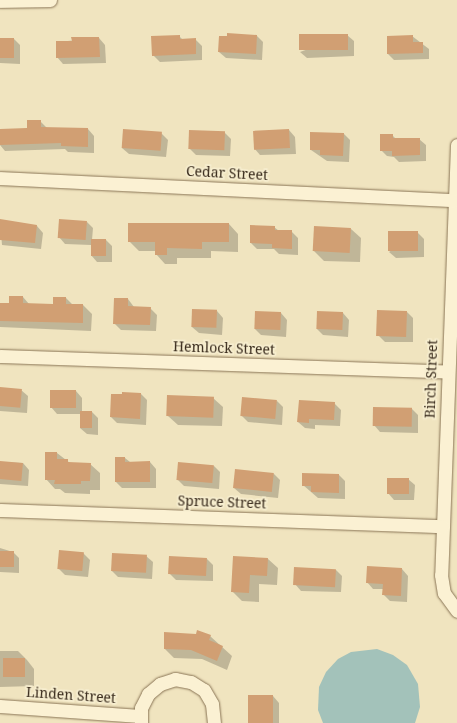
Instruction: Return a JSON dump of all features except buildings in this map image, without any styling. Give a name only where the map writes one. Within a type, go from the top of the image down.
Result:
[{"type":"street","points":[[0,1],[50,0]]},
{"type":"street","name":"Birch Street","points":[[457,145],[453,200],[441,576],[444,593],[457,611]]},
{"type":"street","name":"Cedar Street","points":[[0,178],[453,200]]},
{"type":"street","name":"Hemlock Street","points":[[0,356],[447,372]]},
{"type":"street","name":"Spruce Street","points":[[0,510],[443,526]]},
{"type":"street","name":"Linden Street","points":[[0,706],[141,720],[144,701],[153,688],[167,681],[183,680],[198,686],[209,696],[214,711],[214,723]]},
{"type":"water","points":[[377,649],[393,655],[407,665],[418,684],[420,707],[415,723],[323,723],[318,710],[319,687],[326,672],[338,659],[351,652]]}]
